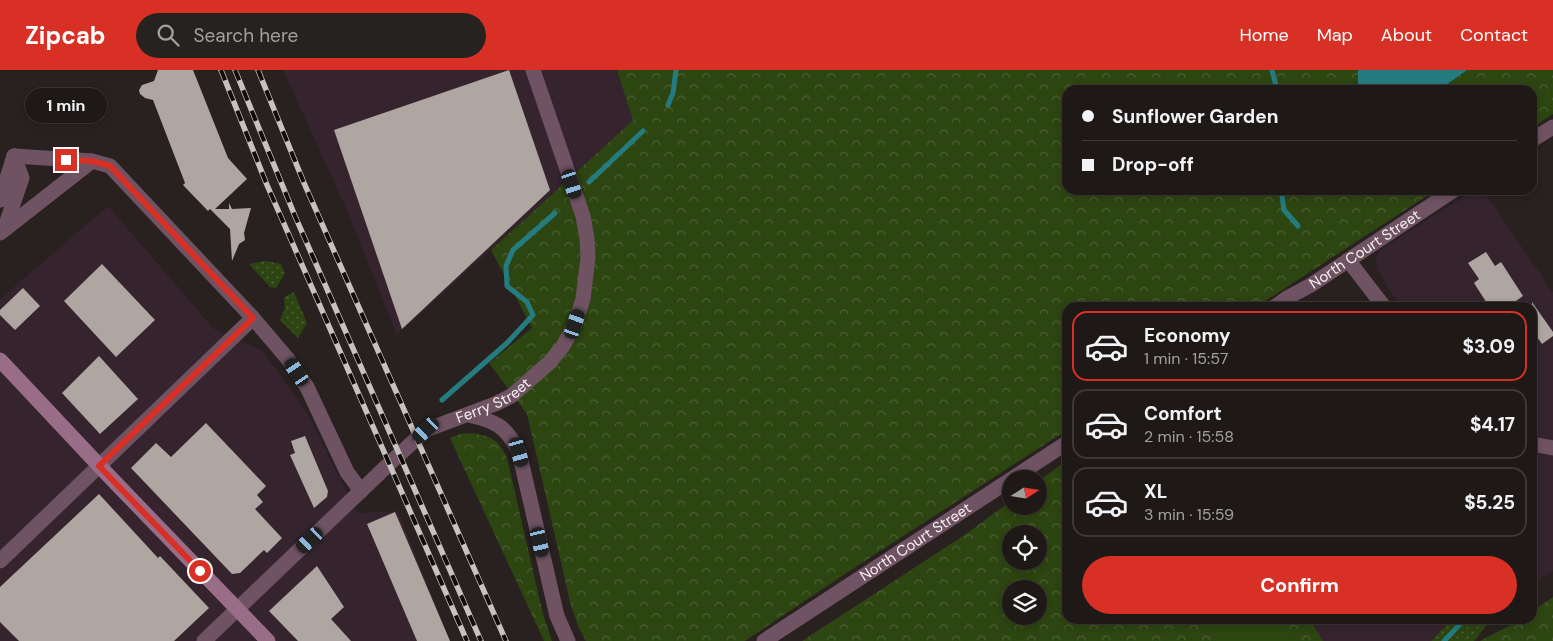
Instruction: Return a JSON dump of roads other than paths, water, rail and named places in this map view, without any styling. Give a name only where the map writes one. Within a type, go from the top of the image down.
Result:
[{"type":"main road","points":[[0,360],[99,466],[268,641]]},
{"type":"street","name":"Ferry Street","points":[[204,641],[426,430],[468,415],[511,396],[550,362],[563,346],[575,324],[583,299],[588,257],[587,238],[583,216],[533,70]]},
{"type":"street","points":[[1537,137],[1553,127]]},
{"type":"street","points":[[14,156],[92,161],[110,166],[253,318],[287,358],[307,387],[347,472],[361,491]]},
{"type":"street","points":[[0,200],[14,156]]},
{"type":"street","points":[[2,231],[22,178],[14,156]]},
{"type":"street","points":[[2,231],[92,161]]},
{"type":"street","name":"North Court Street","points":[[1282,302],[1446,195]]},
{"type":"street","points":[[1348,260],[1380,302]]},
{"type":"street","points":[[0,561],[253,318]]},
{"type":"street","points":[[468,415],[494,421],[512,438],[519,452],[557,616],[568,641]]},
{"type":"street","points":[[1537,445],[1553,448]]},
{"type":"street","name":"North Court Street","points":[[764,641],[1062,446]]},
{"type":"water","points":[[1358,70],[1467,70],[1446,85],[1359,85]]},
{"type":"waterway","points":[[668,105],[673,93],[676,70]]},
{"type":"waterway","points":[[1272,70],[1276,85]]},
{"type":"waterway","points":[[589,182],[643,131]]},
{"type":"waterway","points":[[1282,195],[1284,210],[1298,226]]},
{"type":"waterway","points":[[442,400],[507,343],[533,315],[527,302],[507,286],[506,266],[513,250],[555,213]]},
{"type":"waterway","points":[[1444,641],[1460,624]]},
{"type":"railway","points":[[221,70],[267,185],[467,641]]},
{"type":"railway","points":[[235,70],[295,216],[481,641]]},
{"type":"railway","points":[[258,70],[304,183],[506,641]]}]
